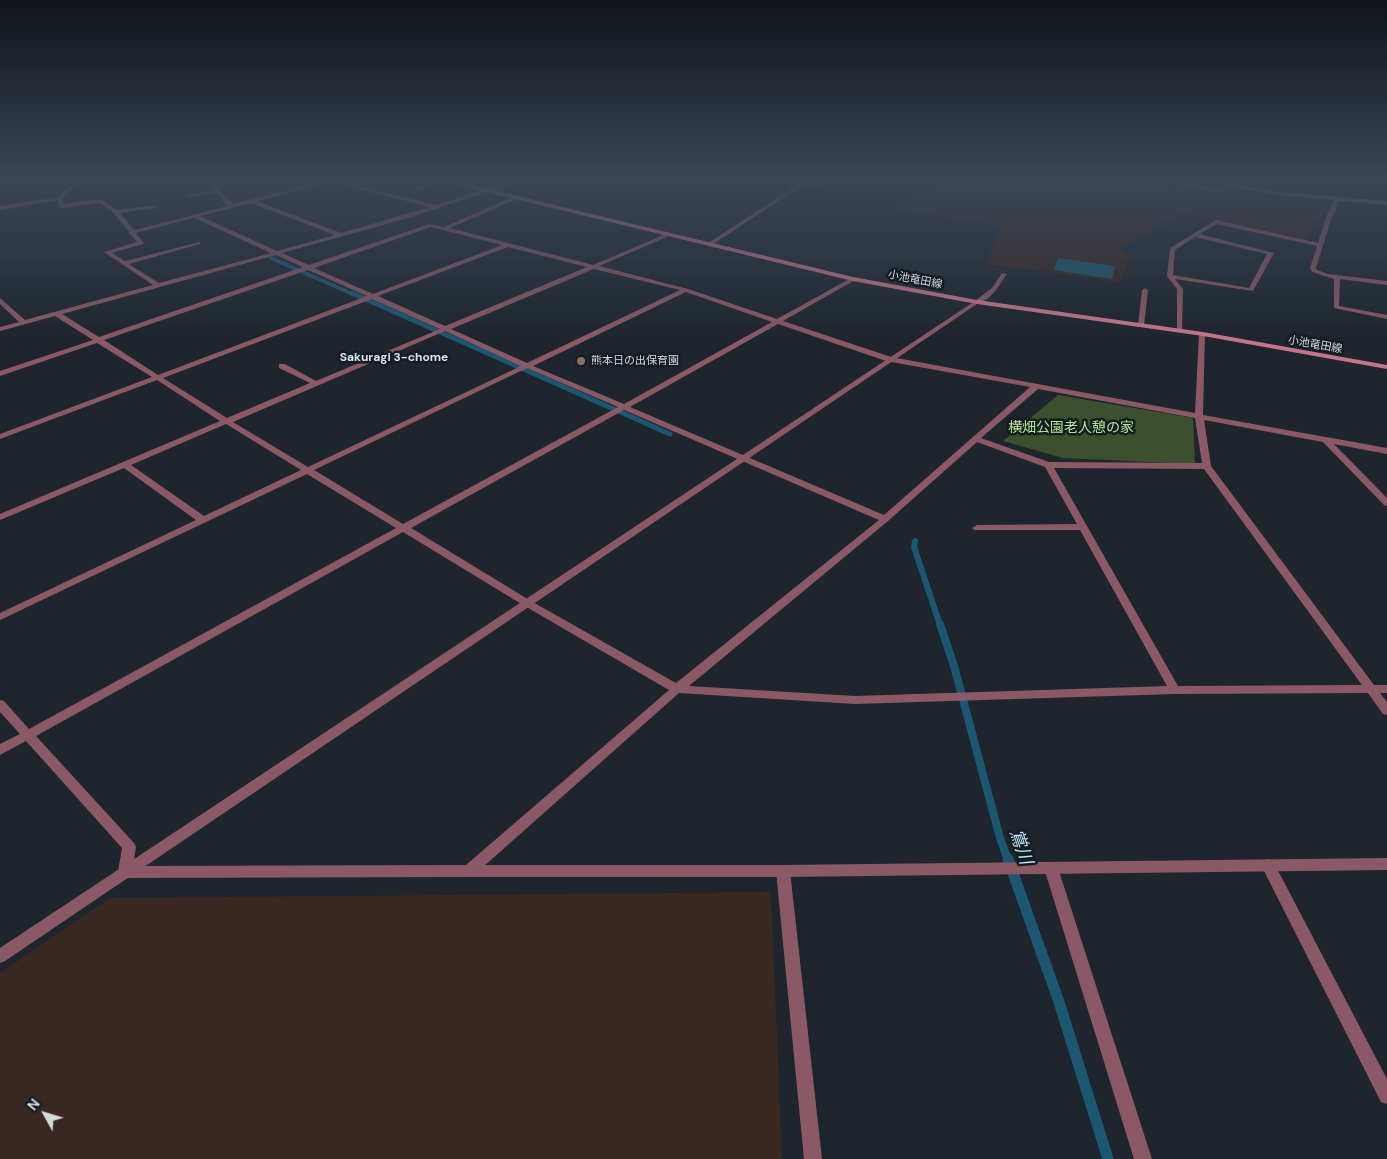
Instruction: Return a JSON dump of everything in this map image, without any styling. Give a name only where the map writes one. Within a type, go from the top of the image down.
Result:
[{"type":"main road","name":"小池竜田線","points":[[670,234],[853,279],[977,302],[1179,330],[1387,368]]},
{"type":"street","points":[[132,234],[141,243],[107,252],[159,286]]},
{"type":"street","points":[[233,234],[528,366],[626,406],[743,460],[885,519]]},
{"type":"street","points":[[0,328],[57,314],[343,234]]},
{"type":"street","points":[[0,374],[406,234]]},
{"type":"street","points":[[467,234],[686,290],[889,360],[1199,415],[1387,451]]},
{"type":"street","points":[[0,516],[670,234]]},
{"type":"street","points":[[710,244],[725,234]]},
{"type":"street","points":[[1271,234],[1320,245]]},
{"type":"street","points":[[1324,234],[1314,272],[1337,278],[1387,283]]},
{"type":"street","points":[[1170,276],[1251,290],[1271,254],[1194,235],[1173,247],[1170,276],[1180,289],[1179,330]]},
{"type":"street","points":[[124,263],[198,243]]},
{"type":"street","points":[[0,437],[508,245]]},
{"type":"street","points":[[0,956],[977,302],[994,289],[1004,274]]},
{"type":"street","points":[[1337,278],[1336,307],[1387,316]]},
{"type":"street","points":[[0,750],[853,279]]},
{"type":"street","points":[[0,617],[310,471],[686,290]]},
{"type":"street","points":[[1141,325],[1145,290]]},
{"type":"street","points":[[0,300],[23,322]]},
{"type":"street","points":[[57,314],[226,421],[527,603],[678,689],[855,700],[1175,690],[1387,689]]},
{"type":"street","points":[[1203,334],[1199,415],[1207,466],[1373,689],[1387,711]]},
{"type":"street","points":[[282,366],[315,383]]},
{"type":"street","points":[[469,871],[678,689],[885,519],[1035,387]]},
{"type":"street","points":[[975,439],[1048,465],[1207,466]]},
{"type":"street","points":[[1325,439],[1387,503]]},
{"type":"street","points":[[124,464],[203,520]]},
{"type":"street","points":[[1048,465],[1175,690]]},
{"type":"street","points":[[977,528],[1083,527]]},
{"type":"street","points":[[0,704],[129,847],[125,872]]},
{"type":"street","points":[[125,872],[783,871],[1387,864]]},
{"type":"street","points":[[1268,865],[1387,1096]]},
{"type":"street","points":[[1051,868],[1143,1159]]},
{"type":"street","points":[[783,871],[812,1159]]},
{"type":"shaded area","points":[[999,234],[1145,234],[1121,247],[1122,253],[1130,254],[1121,282],[985,264]]},
{"type":"shaded area","points":[[1279,234],[1310,234],[1306,240]]},
{"type":"shaded area","points":[[771,892],[782,1159],[0,1159],[0,973],[110,898]]},
{"type":"green space","name":"横畑公園老人憩の家","points":[[1058,395],[1193,418],[1195,464],[1063,458],[1003,441]]},
{"type":"water","points":[[1058,258],[1115,266],[1112,279],[1054,270]]},
{"type":"waterway","points":[[271,258],[355,295]]},
{"type":"waterway","points":[[352,293],[670,434]]},
{"type":"waterway","name":"鴬川","points":[[915,541],[914,547],[940,625]]},
{"type":"waterway","name":"鴬川","points":[[940,624],[954,666],[1000,838],[1008,860]]},
{"type":"waterway","name":"鴬川","points":[[1008,859],[1059,1002],[1108,1159]]},
{"type":"place","name":"熊本日の出保育園","points":[[581,361]]},
{"type":"district","name":"Sakuragi 3-chome","points":[[394,358]]}]
